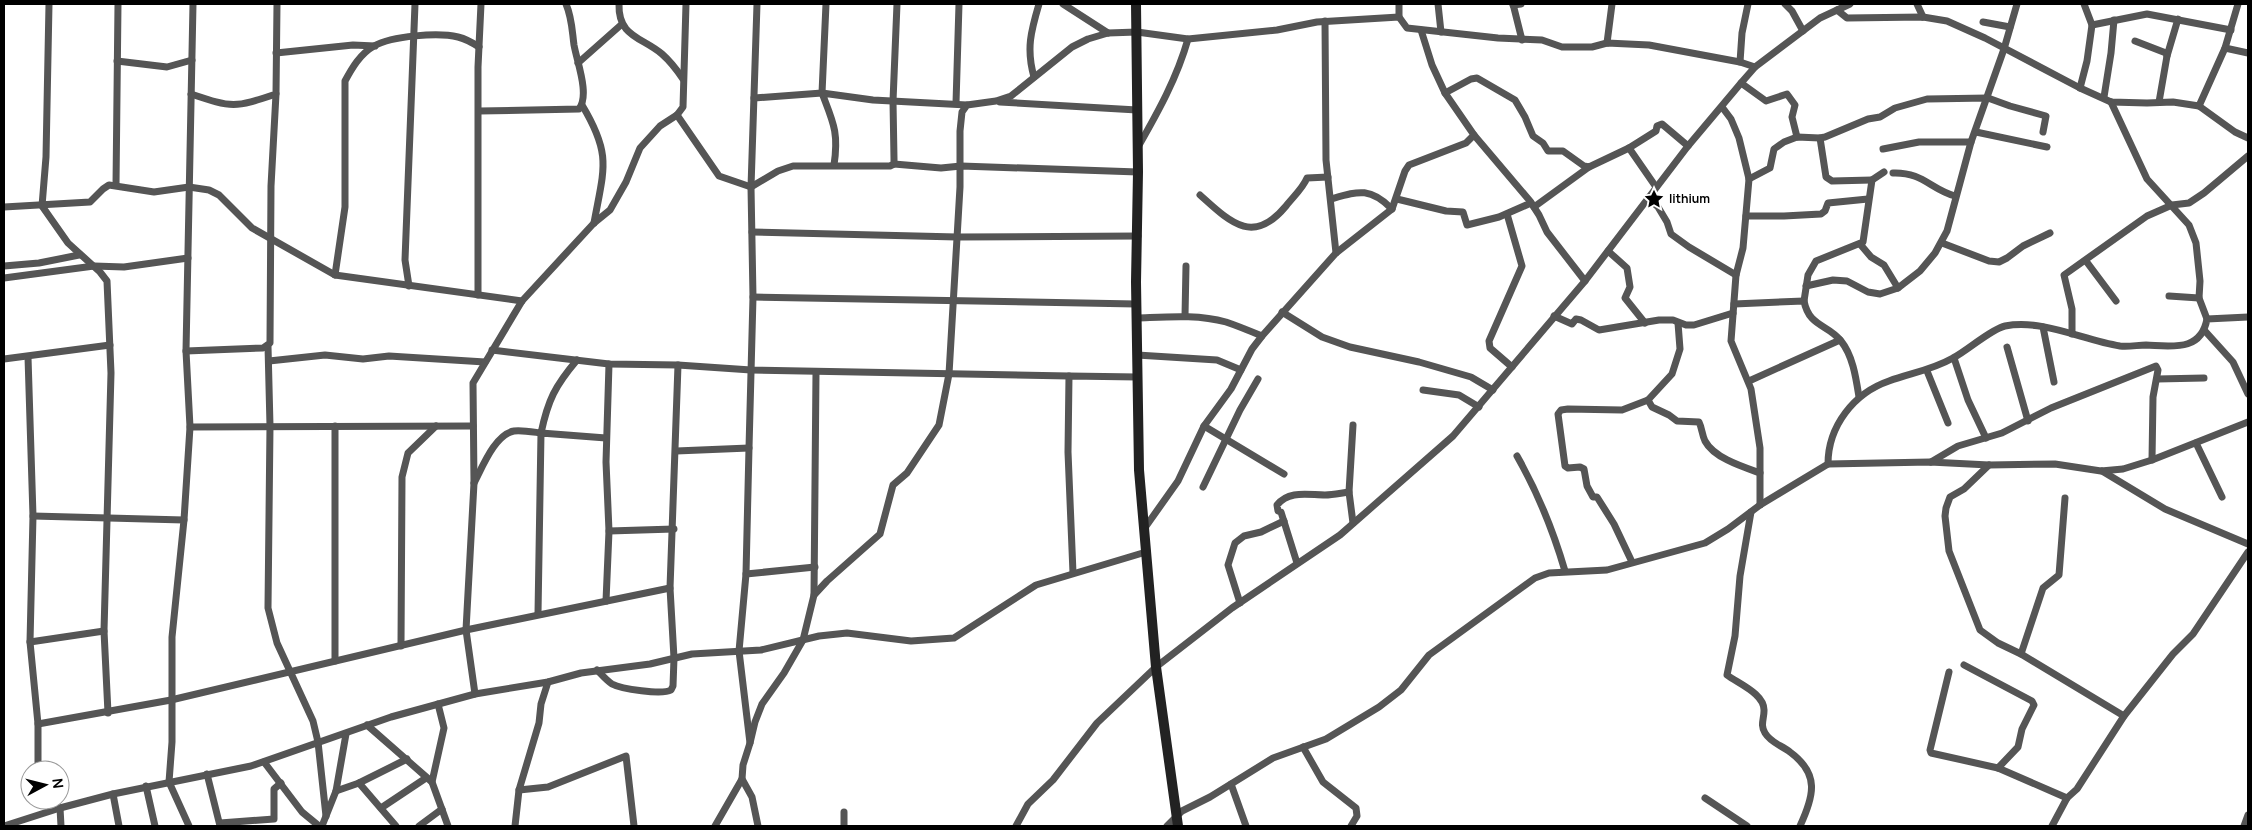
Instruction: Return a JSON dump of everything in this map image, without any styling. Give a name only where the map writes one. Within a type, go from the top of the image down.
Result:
[{"type":"street","points":[[49,4],[46,157],[42,206],[79,255],[94,266],[107,281],[111,373],[104,631],[108,713]]},
{"type":"street","points":[[116,185],[118,4]]},
{"type":"street","points":[[189,826],[169,782],[172,742],[172,637],[184,520],[190,427],[186,351],[193,4]]},
{"type":"street","points":[[277,4],[276,94],[271,186],[271,314],[268,346],[270,426],[268,608],[277,643],[313,721],[318,742],[326,816]]},
{"type":"street","points":[[409,286],[405,260],[415,4]]},
{"type":"street","points":[[478,295],[479,47],[481,4]]},
{"type":"street","points":[[566,4],[572,22],[574,45],[582,78],[582,105],[596,128],[604,154],[604,168],[594,223]]},
{"type":"street","points":[[619,4],[622,24],[628,32],[662,54],[683,79]]},
{"type":"street","points":[[475,694],[466,630],[474,483],[473,383],[522,301],[594,223],[610,210],[640,148],[660,126],[677,115],[682,107],[686,4]]},
{"type":"street","points":[[750,744],[739,651],[746,574],[753,297],[751,187],[757,4]]},
{"type":"street","points":[[826,4],[822,92],[836,130],[837,146],[834,165]]},
{"type":"street","points":[[894,164],[893,101],[897,4]]},
{"type":"street","points":[[956,104],[959,4]]},
{"type":"street","points":[[1034,77],[1030,61],[1029,37],[1039,4]]},
{"type":"street","points":[[1063,4],[1108,33]]},
{"type":"street","points":[[1136,4],[1138,147],[1136,318],[1139,470],[1156,667],[1177,821]]},
{"type":"street","points":[[1399,4],[1399,17],[1407,28],[1522,40],[1542,40],[1562,47],[1592,47],[1607,43],[1649,44],[1740,62],[1755,67]]},
{"type":"street","points":[[1438,4],[1441,32]]},
{"type":"street","points":[[1521,4],[1513,4],[1522,40]]},
{"type":"street","points":[[1607,43],[1612,4]]},
{"type":"street","points":[[1740,62],[1742,33],[1748,4]]},
{"type":"street","points":[[1785,4],[1792,11],[1803,31]]},
{"type":"street","points":[[1828,464],[1828,452],[1834,430],[1859,397],[1888,381],[1927,371],[1954,358],[2003,326],[2043,327],[2120,346],[2149,345],[2174,348],[2187,344],[2204,331],[2207,318],[2199,298],[2200,281],[2196,243],[2189,225],[2147,179],[2111,102],[1947,21],[1923,17],[1847,18],[1833,11],[1831,4]]},
{"type":"street","points":[[1016,826],[1028,804],[1053,780],[1097,723],[1156,667],[1240,603],[1326,545],[1446,442],[1479,407],[1585,281],[1688,146],[1755,67],[1833,11],[1850,4]]},
{"type":"street","points":[[1917,4],[1923,17]]},
{"type":"street","points":[[1806,286],[1840,280],[1858,285],[1868,292],[1880,294],[1898,288],[1920,271],[1942,243],[1971,142],[1988,98],[2017,4]]},
{"type":"street","points":[[2080,88],[2088,61],[2092,25],[2084,4]]},
{"type":"street","points":[[2199,106],[2225,48],[2238,4]]},
{"type":"street","points":[[2092,25],[2147,14],[2231,30]]},
{"type":"street","points":[[754,98],[822,92],[864,100],[967,105],[996,101],[1011,96],[1072,47],[1088,39],[1108,33],[1137,32],[1188,39],[1277,30],[1325,22],[1399,17]]},
{"type":"street","points":[[2159,102],[2167,56],[2171,48],[2178,19]]},
{"type":"street","points":[[2104,97],[2114,20]]},
{"type":"street","points":[[1325,22],[1326,160],[1336,252]]},
{"type":"street","points":[[1983,22],[2010,27]]},
{"type":"street","points":[[578,63],[622,24]]},
{"type":"street","points":[[1421,30],[1432,65],[1445,93],[1474,135],[1532,205],[1547,233],[1585,281]]},
{"type":"street","points":[[276,53],[353,45],[375,46],[414,36],[461,37],[479,47]]},
{"type":"street","points":[[1138,147],[1162,105],[1170,85],[1175,80],[1188,39]]},
{"type":"street","points":[[2135,41],[2166,53],[2167,56]]},
{"type":"street","points":[[335,275],[345,207],[344,81],[353,65],[375,46]]},
{"type":"street","points":[[2225,48],[2248,53]]},
{"type":"street","points":[[117,61],[167,67],[192,60]]},
{"type":"street","points":[[1445,93],[1471,79],[1477,78],[1515,100],[1526,117],[1533,136],[1543,143],[1548,151],[1563,151],[1584,166],[1589,167]]},
{"type":"street","points":[[1741,83],[1766,101],[1787,94],[1795,105],[1792,118],[1797,137]]},
{"type":"street","points":[[191,94],[227,106],[247,104],[276,94]]},
{"type":"street","points":[[1749,179],[1770,168],[1774,149],[1784,142],[1797,137],[1820,138],[1868,119],[1880,118],[1894,108],[1914,102],[1939,98],[1988,98],[2046,116],[2043,132]]},
{"type":"street","points":[[996,101],[1137,110]]},
{"type":"street","points":[[2111,102],[2159,102],[2199,106],[2235,132],[2248,138]]},
{"type":"street","points":[[479,111],[569,110],[579,109],[582,105]]},
{"type":"street","points":[[814,595],[880,534],[893,485],[907,473],[940,425],[949,374],[954,302],[961,166],[960,131],[962,112],[967,105]]},
{"type":"street","points":[[1722,107],[1731,119],[1739,138],[1750,187],[1743,248],[1736,275],[1731,341],[1749,381],[1760,448],[1760,505]]},
{"type":"street","points":[[677,115],[719,176],[751,187],[778,171],[793,166],[886,167],[894,164],[941,168],[961,166],[1138,172]]},
{"type":"street","points":[[1397,199],[1442,210],[1463,212],[1466,225],[1486,221],[1532,205],[1589,167],[1629,148],[1656,131],[1657,126],[1662,124],[1688,146]]},
{"type":"street","points":[[1976,132],[2047,147]]},
{"type":"street","points":[[1144,530],[1178,481],[1204,426],[1230,389],[1262,336],[1282,312],[1336,252],[1392,210],[1405,171],[1409,165],[1466,142],[1474,135]]},
{"type":"street","points":[[1820,138],[1826,177],[1832,181],[1872,180],[1884,172]]},
{"type":"street","points":[[1883,149],[1919,142],[1971,142]]},
{"type":"street","points":[[1629,148],[1656,187]]},
{"type":"street","points":[[2072,334],[2072,309],[2064,275],[2142,220],[2172,205],[2189,203],[2204,194],[2248,156]]},
{"type":"street","points":[[1893,173],[1915,175],[1947,194],[1955,196]]},
{"type":"street","points":[[1200,195],[1231,222],[1247,227],[1256,227],[1271,222],[1302,187],[1306,178],[1328,177]]},
{"type":"street","points":[[1859,397],[1852,365],[1840,340],[1812,320],[1804,301],[1812,266],[1816,261],[1860,244],[1866,237],[1868,199],[1872,180]]},
{"type":"street","points":[[4,207],[90,202],[96,198],[102,189],[110,185],[154,192],[189,187],[209,190],[219,195],[252,228],[335,275],[522,301]]},
{"type":"street","points":[[1331,199],[1359,192],[1372,194],[1392,210]]},
{"type":"street","points":[[1648,198],[1658,207],[1672,234],[1689,247],[1736,275]]},
{"type":"street","points":[[1746,216],[1821,214],[1825,211],[1828,203],[1868,199]]},
{"type":"street","points":[[1507,214],[1522,266],[1489,341],[1490,348],[1512,367]]},
{"type":"street","points":[[752,232],[957,237],[1138,236]]},
{"type":"street","points":[[1942,243],[1989,262],[1999,262],[2008,258],[2023,246],[2050,233]]},
{"type":"street","points":[[1860,244],[1871,257],[1884,265],[1898,288]]},
{"type":"street","points":[[1608,251],[1627,268],[1630,287],[1625,298],[1645,324]]},
{"type":"street","points":[[4,266],[39,263],[79,255]]},
{"type":"street","points":[[4,278],[94,266],[124,267],[188,258]]},
{"type":"street","points":[[2086,261],[2116,301]]},
{"type":"street","points":[[1185,316],[1186,266]]},
{"type":"street","points":[[2169,296],[2199,298]]},
{"type":"street","points":[[753,297],[1136,304]]},
{"type":"street","points":[[1734,304],[1804,301]]},
{"type":"street","points":[[1282,312],[1322,336],[1350,347],[1471,376],[1493,390]]},
{"type":"street","points":[[1554,316],[1572,324],[1576,319],[1581,320],[1599,330],[1668,320],[1694,325],[1733,313]]},
{"type":"street","points":[[1136,318],[1185,316],[1226,322],[1262,336]]},
{"type":"street","points":[[2207,318],[2248,317]]},
{"type":"street","points":[[1632,562],[1598,497],[1593,497],[1588,489],[1584,469],[1580,467],[1568,468],[1565,466],[1557,419],[1561,410],[1622,410],[1648,400],[1672,374],[1680,349],[1678,323]]},
{"type":"street","points":[[2043,327],[2054,382]]},
{"type":"street","points":[[2204,331],[2233,362],[2248,394]]},
{"type":"street","points":[[1749,381],[1840,340]]},
{"type":"street","points":[[4,360],[110,345]]},
{"type":"street","points":[[186,351],[221,351],[268,346]]},
{"type":"street","points":[[2007,348],[2028,421]]},
{"type":"street","points":[[492,350],[609,364],[678,365],[751,370],[1138,377]]},
{"type":"street","points":[[269,361],[325,355],[363,359],[389,356],[485,362]]},
{"type":"street","points":[[1137,355],[1217,360],[1241,370]]},
{"type":"street","points":[[28,357],[33,516],[30,642],[38,724],[38,760]]},
{"type":"street","points":[[1954,358],[1968,400],[1986,438]]},
{"type":"street","points":[[538,614],[541,432],[547,405],[564,375],[576,360]]},
{"type":"street","points":[[606,601],[609,531],[606,438],[609,364]]},
{"type":"street","points":[[597,670],[612,684],[647,692],[664,693],[671,690],[673,686],[674,658],[670,588],[674,530],[678,365]]},
{"type":"street","points":[[1930,462],[1958,446],[1986,438],[2028,421],[2051,408],[2156,366],[2158,370],[2153,398],[2152,460]]},
{"type":"street","points":[[1927,371],[1948,423]]},
{"type":"street","points":[[715,826],[742,780],[755,722],[762,704],[784,673],[803,640],[814,595],[816,372]]},
{"type":"street","points":[[1069,376],[1068,452],[1073,573]]},
{"type":"street","points":[[2157,379],[2204,378]]},
{"type":"street","points":[[1203,486],[1258,379]]},
{"type":"street","points":[[1423,390],[1459,395],[1479,407]]},
{"type":"street","points":[[1648,400],[1652,407],[1677,421],[1699,422],[1705,441],[1711,449],[1734,464],[1760,473]]},
{"type":"street","points":[[1168,826],[1273,758],[1326,739],[1380,707],[1401,690],[1429,655],[1524,584],[1549,573],[1604,570],[1705,543],[1760,505],[1828,464],[1930,462],[1989,465],[2055,464],[2101,471],[2123,469],[2152,460],[2248,422]]},
{"type":"street","points":[[1353,523],[1349,492],[1354,425]]},
{"type":"street","points":[[335,426],[335,661]]},
{"type":"street","points":[[401,646],[404,469],[408,453],[436,426]]},
{"type":"street","points":[[190,427],[473,426]]},
{"type":"street","points":[[1204,426],[1284,474]]},
{"type":"street","points":[[474,483],[491,451],[504,435],[514,431],[606,438]]},
{"type":"street","points":[[2196,443],[2222,497]]},
{"type":"street","points":[[676,451],[749,448]]},
{"type":"street","points":[[1517,456],[1536,490],[1554,532],[1565,571]]},
{"type":"street","points":[[1989,465],[1964,490],[1950,497],[1945,516],[1949,551],[1980,630],[1998,643],[2021,654],[2124,716]]},
{"type":"street","points":[[2101,471],[2165,509],[2248,544]]},
{"type":"street","points":[[1297,563],[1277,505],[1289,496],[1307,494],[1327,495],[1349,492]]},
{"type":"street","points":[[2021,654],[2043,588],[2059,575],[2065,498]]},
{"type":"street","points":[[1751,512],[1740,576],[1735,636],[1727,675],[1756,694],[1763,702],[1762,724],[1764,732],[1773,742],[1789,751],[1805,765],[1810,774],[1812,790],[1809,805],[1800,826]]},
{"type":"street","points":[[33,516],[184,520]]},
{"type":"street","points":[[1240,603],[1228,565],[1235,542],[1244,536],[1261,532],[1284,521]]},
{"type":"street","points":[[609,531],[674,530]]},
{"type":"street","points":[[70,805],[146,786],[264,762],[367,725],[475,694],[548,682],[597,670],[650,664],[692,654],[761,650],[803,640],[847,633],[911,641],[954,638],[1036,585],[1146,552]]},
{"type":"street","points":[[2052,826],[2067,798],[2077,789],[2124,716],[2167,661],[2193,634],[2248,552]]},
{"type":"street","points":[[746,574],[815,568]]},
{"type":"street","points":[[38,724],[108,713],[171,700],[466,630],[670,588]]},
{"type":"street","points":[[30,642],[104,631]]},
{"type":"street","points":[[1964,665],[2009,688],[2034,704],[2022,729],[2018,747],[1998,768]]},
{"type":"street","points":[[1949,672],[1930,750],[1931,753],[1998,768],[2067,798]]},
{"type":"street","points":[[515,826],[519,790],[540,723],[541,704],[548,682]]},
{"type":"street","points":[[381,808],[429,780],[444,728],[438,704]]},
{"type":"street","points":[[367,725],[429,780],[448,826]]},
{"type":"street","points":[[264,762],[302,812],[321,826],[336,791],[346,734]]},
{"type":"street","points":[[1303,747],[1323,782],[1356,808],[1356,816],[1351,826]]},
{"type":"street","points":[[519,790],[548,787],[626,756],[634,826]]},
{"type":"street","points":[[336,791],[358,783],[407,759]]},
{"type":"street","points":[[207,774],[220,825],[274,819],[274,789],[281,783]]},
{"type":"street","points":[[742,780],[752,796],[758,826]]},
{"type":"street","points":[[358,783],[396,826]]},
{"type":"street","points":[[1232,784],[1246,826]]},
{"type":"street","points":[[146,786],[155,826]]},
{"type":"street","points":[[113,794],[119,826]]},
{"type":"street","points":[[1705,798],[1746,826]]},
{"type":"street","points":[[419,826],[442,809]]},
{"type":"street","points":[[4,826],[50,810]]},
{"type":"street","points":[[60,810],[61,826]]},
{"type":"street","points":[[844,812],[844,826]]},
{"type":"street","points":[[2244,826],[2248,814]]},
{"type":"place","name":"lithium","points":[[1654,199]]}]
